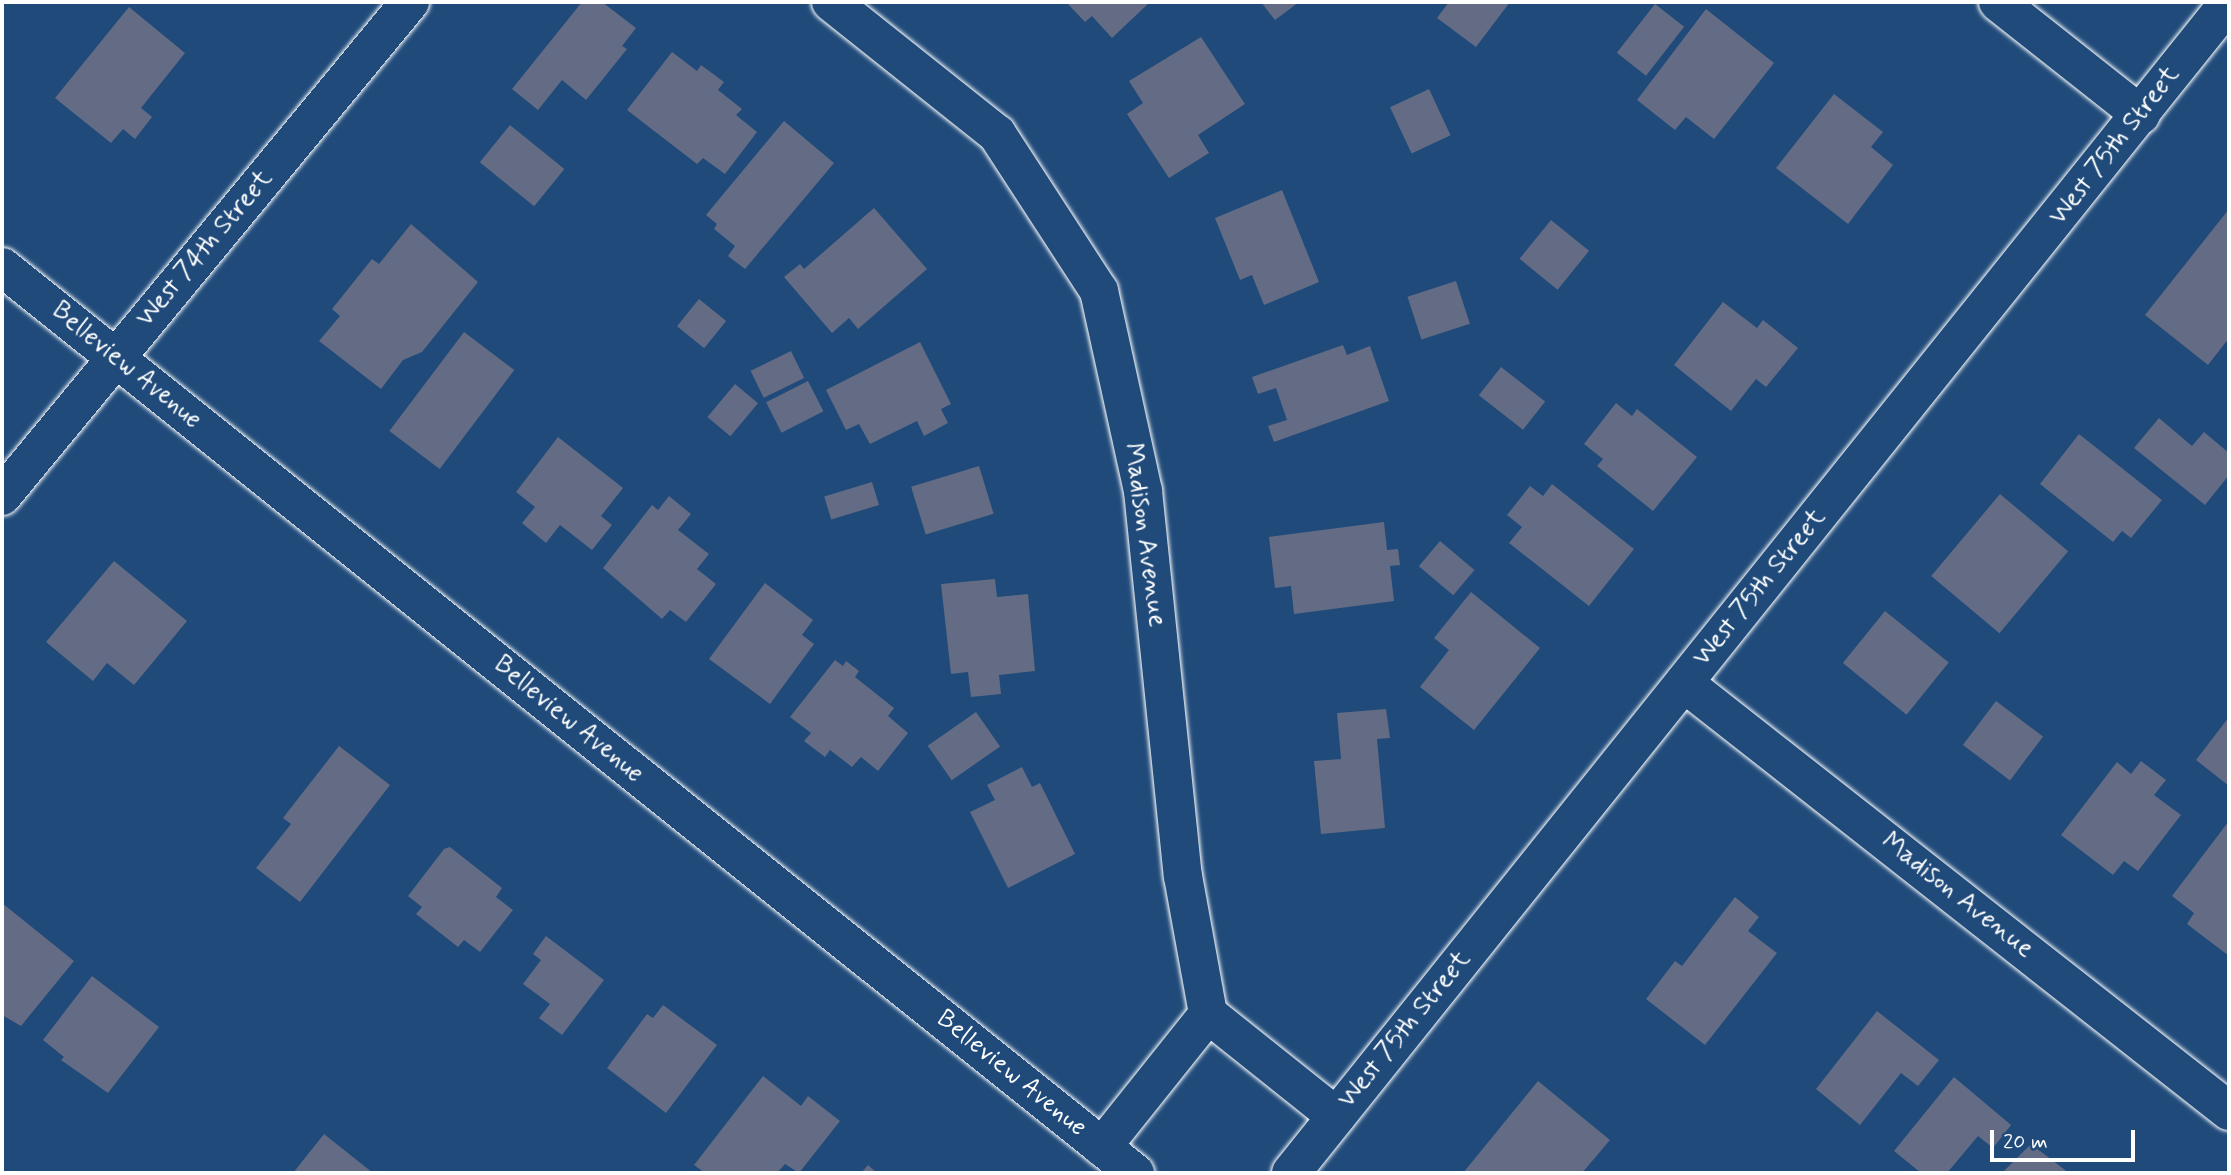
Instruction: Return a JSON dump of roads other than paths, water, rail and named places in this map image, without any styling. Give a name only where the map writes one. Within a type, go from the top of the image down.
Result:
[{"type":"street","name":"West 74th Street","points":[[2,496],[410,2]]},
{"type":"street","name":"Madison Avenue","points":[[831,2],[997,134],[1099,291],[1143,491],[1183,876],[1208,1014]]},
{"type":"street","points":[[1998,2],[2141,115]]},
{"type":"street","name":"West 75th Street","points":[[1292,1173],[2141,115],[2224,18]]},
{"type":"street","name":"Belleview Avenue","points":[[2,267],[1135,1173]]},
{"type":"street","name":"Madison Avenue","points":[[1684,683],[2229,1111]]},
{"type":"street","points":[[1102,1147],[1208,1014],[1336,1116]]}]
